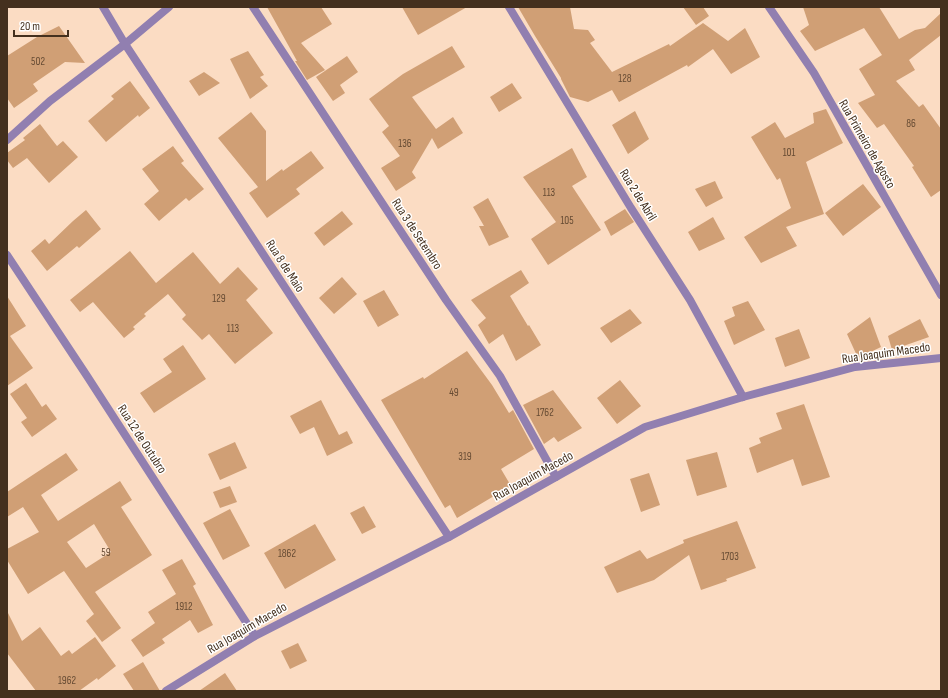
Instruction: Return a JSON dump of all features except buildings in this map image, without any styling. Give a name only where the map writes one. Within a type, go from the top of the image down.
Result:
[{"type":"street","name":"Rua 8 de Maio","points":[[102,7],[449,537]]},
{"type":"street","points":[[7,140],[50,101],[125,44],[169,7]]},
{"type":"street","name":"Rua 3 de Setembro","points":[[253,7],[446,300],[500,376],[556,477]]},
{"type":"street","name":"Rua 2 de Abril","points":[[509,7],[627,201],[690,300],[743,397]]},
{"type":"street","name":"Rua Primeiro de Agosto","points":[[769,7],[814,73],[941,295]]},
{"type":"street","name":"Rua 12 de Outubro","points":[[7,256],[83,370],[255,636]]},
{"type":"street","name":"Rua Joaquim Macedo","points":[[166,691],[255,636],[449,537],[646,427],[743,397],[855,367],[941,358]]}]
